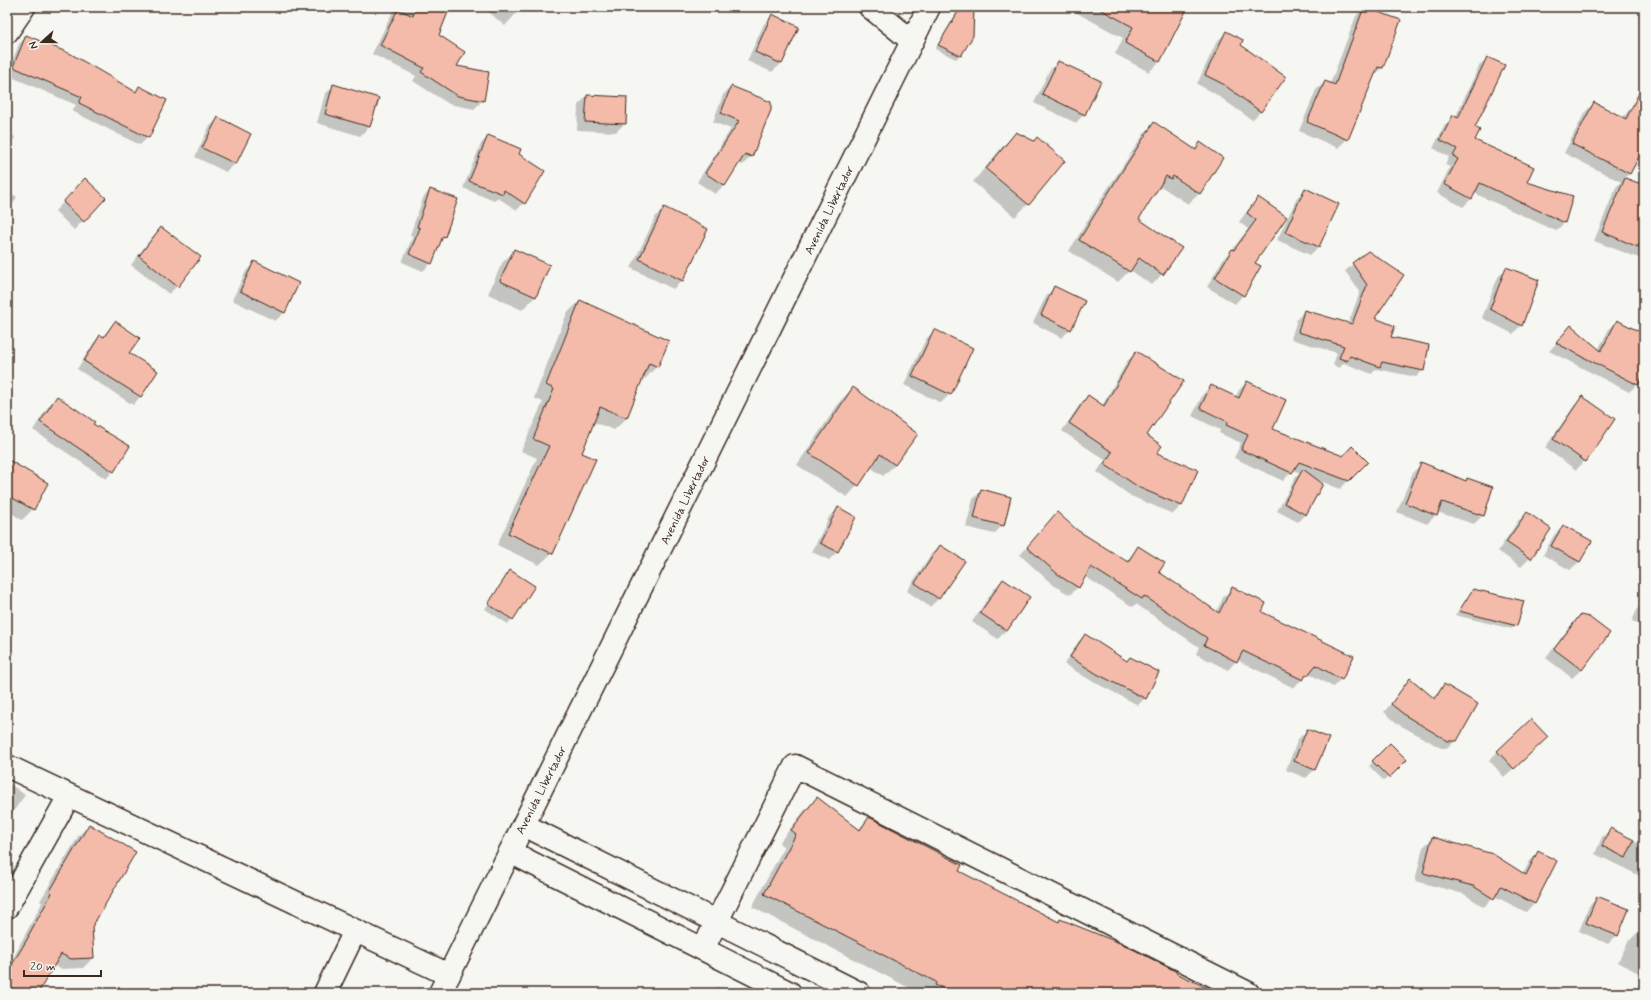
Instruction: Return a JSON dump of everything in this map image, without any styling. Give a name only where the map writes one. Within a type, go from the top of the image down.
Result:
[{"type":"main road","points":[[7,32],[24,7]]},
{"type":"main road","points":[[870,7],[912,41]]},
{"type":"main road","name":"Avenida Libertador","points":[[444,984],[929,7]]},
{"type":"main road","points":[[7,766],[355,931],[444,984]]},
{"type":"main road","points":[[703,950],[795,766],[1248,993]]},
{"type":"main road","points":[[7,907],[69,796]]},
{"type":"main road","points":[[524,825],[859,993]]},
{"type":"main road","points":[[510,852],[790,993]]},
{"type":"main road","points":[[325,993],[355,931]]},
{"type":"building","points":[[416,7],[450,7],[439,35],[465,52],[457,66],[489,72],[484,101],[458,96],[421,72],[424,68],[380,45],[398,9],[413,16]]},
{"type":"building","points":[[961,7],[974,7],[973,36],[961,56],[938,45]]},
{"type":"building","points":[[1096,7],[1188,7],[1160,62],[1125,43],[1133,27]]},
{"type":"building","points":[[1364,7],[1401,20],[1383,68],[1378,67],[1348,140],[1307,122],[1325,81],[1335,85]]},
{"type":"building","points":[[772,14],[799,27],[782,64],[755,52]]},
{"type":"building","points":[[1226,31],[1243,40],[1241,45],[1286,77],[1261,112],[1223,84],[1205,75]]},
{"type":"building","points":[[26,35],[71,54],[136,92],[139,86],[167,100],[149,138],[79,103],[82,97],[13,67]]},
{"type":"building","points":[[1487,57],[1505,65],[1475,127],[1480,130],[1475,140],[1534,167],[1527,182],[1573,196],[1565,223],[1480,183],[1472,199],[1444,184],[1458,159],[1453,156],[1457,149],[1440,140],[1453,115],[1458,118]]},
{"type":"building","points":[[1058,61],[1101,81],[1085,115],[1042,94]]},
{"type":"building","points":[[1644,83],[1644,147],[1630,174],[1572,144],[1594,102],[1626,119]]},
{"type":"building","points":[[333,84],[379,98],[370,127],[325,114]]},
{"type":"building","points":[[731,86],[771,102],[771,110],[752,157],[745,154],[725,186],[705,173],[739,121],[721,113]]},
{"type":"building","points":[[587,95],[627,97],[626,124],[585,122]]},
{"type":"building","points":[[218,117],[251,134],[236,164],[202,148]]},
{"type":"building","points":[[1154,122],[1196,150],[1200,142],[1223,158],[1200,194],[1173,176],[1171,179],[1166,176],[1139,219],[1182,248],[1163,275],[1139,258],[1130,272],[1079,240]]},
{"type":"building","points":[[1016,132],[1034,141],[1037,137],[1065,161],[1029,205],[986,169]]},
{"type":"building","points":[[488,135],[521,149],[519,154],[545,171],[525,204],[504,190],[503,194],[469,181]]},
{"type":"building","points":[[85,178],[106,198],[84,222],[63,202]]},
{"type":"building","points":[[1625,178],[1644,185],[1644,233],[1638,247],[1602,232]]},
{"type":"building","points":[[1305,188],[1339,204],[1319,247],[1285,232]]},
{"type":"building","points":[[430,189],[458,199],[445,237],[443,236],[432,264],[409,254],[420,228],[417,227]]},
{"type":"building","points":[[1258,197],[1287,217],[1255,263],[1261,266],[1244,296],[1215,278],[1232,249],[1234,250],[1256,220],[1247,213]]},
{"type":"building","points":[[664,207],[708,229],[683,281],[639,259]]},
{"type":"building","points":[[161,227],[201,257],[178,287],[139,256]]},
{"type":"building","points":[[514,249],[550,265],[536,297],[500,281]]},
{"type":"building","points":[[1368,251],[1404,275],[1375,318],[1395,326],[1391,337],[1429,345],[1424,371],[1382,362],[1380,367],[1350,356],[1347,361],[1339,358],[1344,346],[1298,332],[1304,310],[1352,324],[1367,285],[1352,263]]},
{"type":"building","points":[[254,261],[299,283],[285,313],[240,291]]},
{"type":"building","points":[[1506,267],[1539,280],[1522,326],[1490,309]]},
{"type":"building","points":[[1054,286],[1085,301],[1071,330],[1041,315]]},
{"type":"building","points":[[580,300],[669,341],[658,367],[649,363],[627,418],[600,407],[582,453],[596,459],[553,554],[508,533],[549,446],[533,439],[554,389],[546,385]]},
{"type":"building","points":[[1617,320],[1644,334],[1644,374],[1638,385],[1556,343],[1571,325],[1601,351]]},
{"type":"building","points":[[115,321],[140,338],[129,353],[158,371],[141,397],[84,361],[100,335],[104,337]]},
{"type":"building","points":[[934,329],[973,348],[951,395],[912,376]]},
{"type":"building","points":[[1136,351],[1184,381],[1147,435],[1162,446],[1157,453],[1198,470],[1182,506],[1140,488],[1104,464],[1112,452],[1069,423],[1088,395],[1104,406]]},
{"type":"building","points":[[1247,381],[1286,400],[1273,429],[1343,456],[1352,446],[1368,462],[1349,481],[1299,462],[1292,473],[1241,450],[1248,435],[1226,425],[1228,422],[1200,408],[1211,385],[1239,398]]},
{"type":"building","points":[[853,387],[918,434],[895,465],[880,454],[859,486],[809,453]]},
{"type":"building","points":[[57,396],[95,422],[93,424],[130,446],[114,472],[40,422]]},
{"type":"building","points":[[1582,396],[1615,419],[1586,462],[1553,439]]},
{"type":"building","points":[[7,459],[48,483],[34,510],[7,495]]},
{"type":"building","points":[[1421,462],[1466,481],[1467,478],[1493,487],[1484,516],[1442,502],[1437,516],[1405,503]]},
{"type":"building","points":[[1303,469],[1323,484],[1306,515],[1284,503]]},
{"type":"building","points":[[981,489],[1011,497],[1004,526],[974,518]]},
{"type":"building","points":[[838,507],[856,517],[838,552],[820,543]]},
{"type":"building","points":[[1057,512],[1077,530],[1128,562],[1138,546],[1165,563],[1159,572],[1219,613],[1232,587],[1266,603],[1262,612],[1354,656],[1342,680],[1316,665],[1303,680],[1243,651],[1237,662],[1204,645],[1207,638],[1144,596],[1142,599],[1091,567],[1079,588],[1061,577],[1027,547]]},
{"type":"building","points":[[1527,512],[1551,529],[1531,559],[1506,542]]},
{"type":"building","points":[[1563,525],[1592,541],[1580,562],[1551,546]]},
{"type":"building","points":[[940,545],[965,561],[939,599],[915,583]]},
{"type":"building","points":[[510,570],[535,586],[513,620],[488,604]]},
{"type":"building","points":[[1003,579],[1030,597],[1007,631],[980,613]]},
{"type":"building","points":[[1473,589],[1524,601],[1517,626],[1459,611]]},
{"type":"building","points":[[1580,615],[1589,617],[1610,633],[1582,670],[1554,649]]},
{"type":"building","points":[[1085,634],[1127,661],[1130,657],[1159,672],[1146,699],[1097,674],[1070,657]]},
{"type":"building","points":[[1410,678],[1435,699],[1444,684],[1478,704],[1457,741],[1448,741],[1406,716],[1391,704]]},
{"type":"building","points":[[1531,719],[1548,737],[1514,769],[1497,751]]},
{"type":"building","points":[[1307,729],[1329,738],[1315,770],[1294,761]]},
{"type":"building","points":[[1390,743],[1407,760],[1389,778],[1372,761]]},
{"type":"building","points":[[817,797],[860,830],[869,817],[962,865],[959,871],[1059,922],[1060,919],[1127,946],[1177,972],[1176,973],[1218,993],[956,993],[935,985],[936,982],[764,894],[796,834],[791,830]]},
{"type":"building","points":[[89,824],[136,852],[92,927],[94,958],[71,959],[61,954],[38,993],[7,993],[7,973],[52,893],[50,891]]},
{"type":"building","points":[[1610,828],[1634,840],[1626,858],[1602,846]]},
{"type":"building","points":[[1432,837],[1493,854],[1526,875],[1538,851],[1557,861],[1535,904],[1501,886],[1494,899],[1473,886],[1423,873]]},
{"type":"building","points":[[1597,896],[1629,909],[1618,936],[1586,923]]}]
